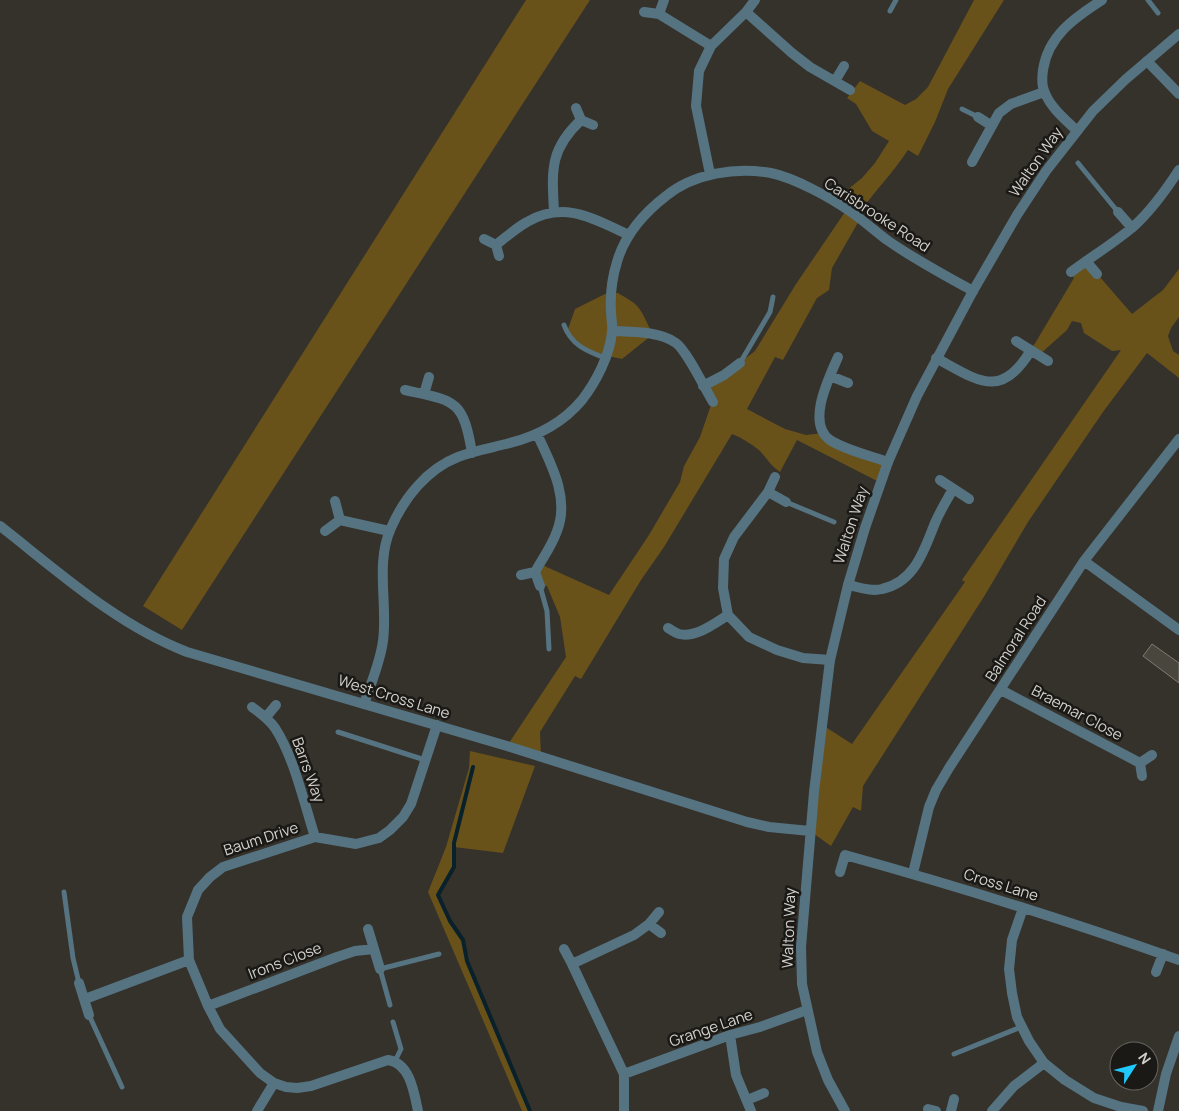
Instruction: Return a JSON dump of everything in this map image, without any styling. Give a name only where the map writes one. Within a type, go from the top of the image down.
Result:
[{"type":"street","points":[[659,14],[664,0]]},
{"type":"street","points":[[710,174],[696,106],[699,71],[711,46],[746,12],[754,0]]},
{"type":"street","points":[[1077,131],[1053,108],[1044,92],[1042,76],[1045,57],[1053,41],[1073,20],[1102,0]]},
{"type":"street","points":[[644,12],[659,14],[711,46]]},
{"type":"street","points":[[746,12],[810,67],[850,90]]},
{"type":"street","name":"Walton Way","points":[[845,1111],[828,1080],[817,1052],[802,984],[801,947],[810,830],[830,660],[848,585],[865,528],[888,462],[917,396],[973,290],[1017,216],[1046,171],[1093,111],[1146,61],[1179,34]]},
{"type":"street","points":[[1146,61],[1179,94]]},
{"type":"street","points":[[835,81],[844,66]]},
{"type":"street","points":[[972,162],[1000,113],[1011,104],[1044,92]]},
{"type":"street","points":[[576,108],[581,120],[593,125]]},
{"type":"street","points":[[978,117],[992,126]]},
{"type":"street","points":[[554,212],[553,182],[557,151],[568,132],[581,120]]},
{"type":"street","points":[[1071,272],[1132,228],[1154,205],[1179,170]]},
{"type":"street","name":"Carisbrooke Road","points":[[364,704],[383,642],[385,614],[383,560],[389,531],[409,495],[423,480],[456,457],[509,444],[554,426],[569,414],[583,398],[596,377],[612,332],[610,311],[617,261],[634,225],[649,209],[675,189],[710,174],[736,172],[772,173],[803,185],[853,213],[887,240],[933,269],[973,290]]},
{"type":"street","points":[[496,245],[526,222],[541,215],[564,211],[588,216],[629,235]]},
{"type":"street","points":[[1118,212],[1132,228]]},
{"type":"street","points":[[484,239],[496,245],[499,256]]},
{"type":"street","points":[[1086,261],[1097,274]]},
{"type":"street","points":[[612,332],[660,336],[676,343],[683,351],[712,402]]},
{"type":"street","points":[[1016,341],[1048,361]]},
{"type":"street","points":[[936,358],[978,381],[993,382],[1005,379],[1015,372],[1031,350]]},
{"type":"street","points":[[838,358],[823,392],[820,405],[823,433],[829,440],[839,445],[888,462]]},
{"type":"street","points":[[703,386],[740,363]]},
{"type":"street","points":[[830,376],[848,383]]},
{"type":"street","points":[[424,394],[429,377]]},
{"type":"street","points":[[405,390],[443,399],[453,405],[462,414],[468,428],[472,453]]},
{"type":"street","points":[[521,575],[534,572],[558,530],[562,510],[560,489],[537,434]]},
{"type":"street","name":"Balmoral Road","points":[[913,874],[929,807],[936,790],[1084,561],[1179,439]]},
{"type":"street","points":[[775,477],[768,492],[734,537],[724,559],[723,588],[728,615],[749,637],[777,650],[803,658],[830,660]]},
{"type":"street","points":[[940,480],[969,499]]},
{"type":"street","points":[[848,585],[871,590],[882,589],[908,576],[921,559],[941,509],[953,489]]},
{"type":"street","points":[[768,492],[786,502]]},
{"type":"street","points":[[336,502],[340,520]]},
{"type":"street","points":[[325,531],[340,520],[389,531]]},
{"type":"street","name":"West Cross Lane","points":[[0,526],[88,594],[138,629],[163,643],[187,652],[437,725],[747,822],[770,827],[810,830]]},
{"type":"street","points":[[1084,561],[1179,630]]},
{"type":"street","points":[[534,572],[540,586]]},
{"type":"street","points":[[668,628],[678,634],[687,635],[707,628],[728,615]]},
{"type":"street","name":"Braemar Close","points":[[1001,690],[1140,763]]},
{"type":"street","points":[[266,717],[276,705]]},
{"type":"street","name":"Barrs Way","points":[[252,707],[266,717],[274,726],[290,758],[315,837]]},
{"type":"street","name":"Baum Drive","points":[[395,1061],[388,1060],[311,1086],[297,1088],[274,1083],[247,1060],[220,1029],[208,1006],[189,960],[187,917],[198,890],[222,867],[315,837],[356,844],[379,838],[403,817],[411,804],[437,725]]},
{"type":"street","points":[[1142,776],[1140,763],[1152,755]]},
{"type":"street","name":"Cross Lane","points":[[840,872],[845,855],[1110,935],[1179,960]]},
{"type":"street","points":[[1023,908],[1012,940],[1009,969],[1017,1017],[1022,1026],[1044,1063],[1065,1080],[1094,1098],[1121,1107],[1143,1111]]},
{"type":"street","points":[[572,964],[634,935],[649,924],[659,912]]},
{"type":"street","points":[[649,924],[661,933]]},
{"type":"street","points":[[368,929],[380,969]]},
{"type":"street","name":"Irons Close","points":[[208,1006],[337,957],[355,951],[374,949]]},
{"type":"street","points":[[564,949],[624,1074],[624,1111]]},
{"type":"street","points":[[1156,972],[1163,954]]},
{"type":"street","points":[[85,999],[189,960]]},
{"type":"street","points":[[79,983],[89,1015]]},
{"type":"street","name":"Grange Lane","points":[[624,1074],[730,1035],[760,1027],[807,1010]]},
{"type":"street","points":[[730,1035],[736,1075],[751,1111]]},
{"type":"street","points":[[1158,1111],[1166,1074],[1178,1043]]},
{"type":"street","points":[[395,1061],[408,1074],[418,1111]]},
{"type":"street","points":[[992,1111],[1014,1086],[1044,1063]]},
{"type":"street","points":[[257,1111],[274,1083]]},
{"type":"street","points":[[747,1100],[764,1093]]},
{"type":"street","points":[[951,1111],[954,1100]]},
{"type":"lane","points":[[890,11],[896,0]]},
{"type":"lane","points":[[1148,0],[1158,13]]},
{"type":"lane","points":[[962,109],[978,117]]},
{"type":"lane","points":[[1078,163],[1118,212]]},
{"type":"lane","points":[[740,363],[770,312],[773,298]]},
{"type":"lane","points":[[564,325],[574,342],[584,350],[604,358]]},
{"type":"lane","points":[[786,502],[834,522]]},
{"type":"lane","points":[[540,586],[548,611],[549,649]]},
{"type":"lane","points":[[338,732],[425,760]]},
{"type":"lane","points":[[64,892],[73,958],[79,983]]},
{"type":"lane","points":[[390,1005],[380,969],[439,954]]},
{"type":"lane","points":[[89,1015],[122,1087]]},
{"type":"lane","points":[[393,1022],[401,1049],[395,1061]]},
{"type":"lane","points":[[954,1054],[1022,1026]]},
{"type":"shaded area","points":[[526,0],[590,0],[182,630],[143,606]]},
{"type":"shaded area","points":[[974,0],[1004,0],[948,89],[935,122],[918,156],[908,150],[857,216],[860,219],[832,268],[829,290],[817,298],[783,360],[775,357],[747,409],[785,429],[806,435],[823,433],[888,462],[881,483],[797,440],[780,472],[757,448],[732,434],[581,679],[575,676],[540,732],[541,757],[507,746],[566,657],[560,617],[547,586],[540,586],[540,564],[609,595],[649,535],[680,482],[684,466],[700,437],[712,402],[703,386],[733,368],[755,351],[796,284],[847,209],[838,204],[847,190],[862,178],[875,163],[889,141],[872,131],[856,104],[847,98],[860,81],[905,105],[916,99],[928,87]]},
{"type":"shaded area","points":[[1086,261],[1132,314],[1163,290],[1179,269],[1179,317],[1168,336],[1173,351],[1179,355],[1179,378],[1147,353],[1103,412],[1028,522],[985,595],[863,786],[861,811],[853,807],[831,846],[810,831],[821,724],[852,744],[965,582],[962,580],[1121,350],[1112,351],[1084,333],[1081,323],[1072,321],[1067,330],[1039,355],[1031,350],[1074,278],[1071,272]]},
{"type":"shaded area","points":[[618,293],[638,307],[652,335],[622,359],[590,352],[567,332],[575,309],[605,294]]},
{"type":"shaded area","points":[[470,751],[535,766],[503,853],[454,847],[454,867],[438,895],[450,921],[463,940],[467,961],[530,1111],[522,1111],[428,892],[446,847],[469,768]]},
{"type":"building","points":[[1152,644],[1179,663],[1179,683],[1143,656]]},
{"type":"waterway","points":[[473,767],[454,843],[454,867],[438,895],[450,921],[463,940],[467,961],[530,1111]]}]
